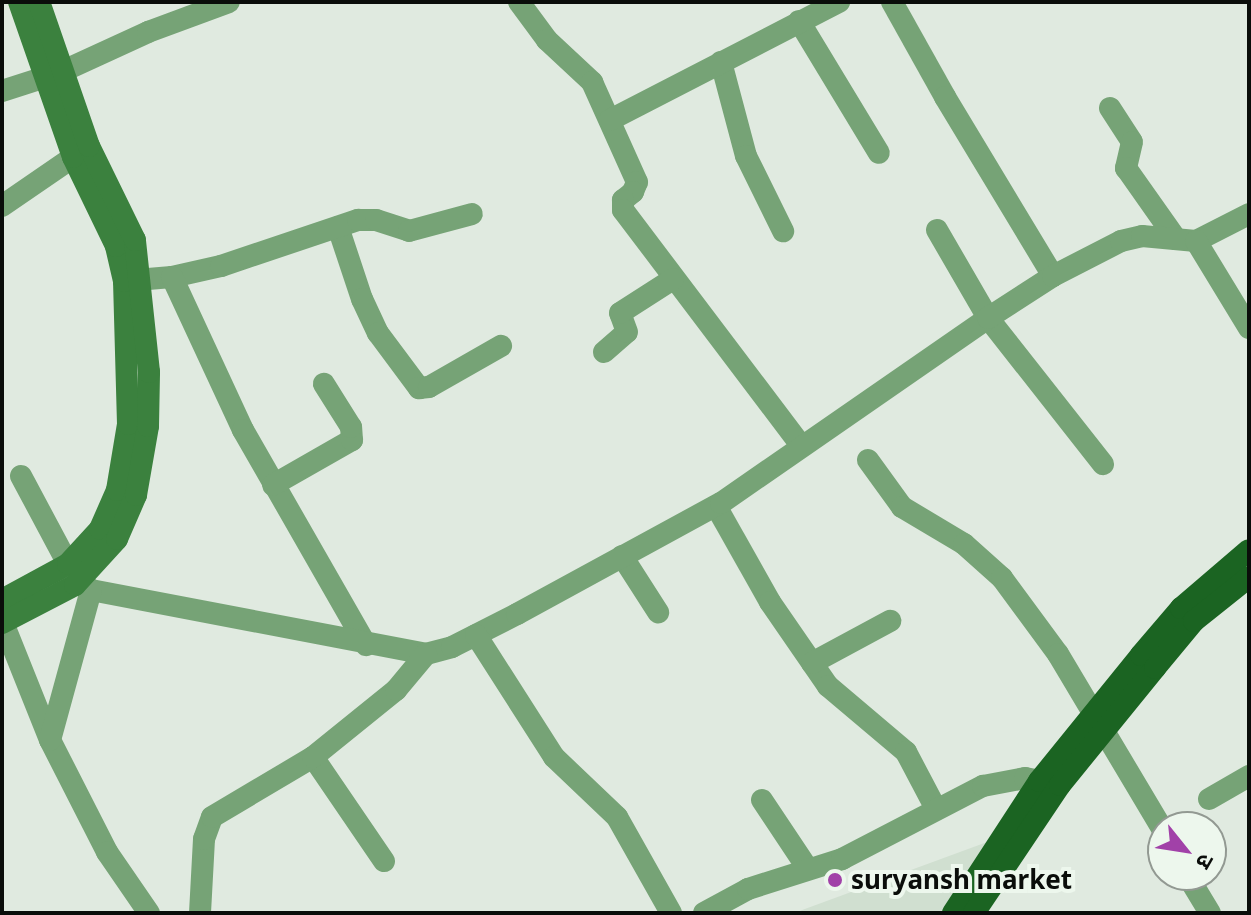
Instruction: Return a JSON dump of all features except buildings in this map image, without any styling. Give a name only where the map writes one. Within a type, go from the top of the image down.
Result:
[{"type":"main road","points":[[2,616],[72,578],[117,539],[136,495],[148,426],[149,372],[132,281],[135,240],[81,152],[19,2]]},
{"type":"main road","points":[[39,2],[52,76]]},
{"type":"main road","points":[[953,913],[1098,724],[1181,608],[1249,550]]},
{"type":"main road","points":[[1098,724],[1194,621],[1249,577]]},
{"type":"main road","points":[[974,913],[1050,783]]},
{"type":"street","points":[[2,91],[52,76],[148,32],[229,2]]},
{"type":"street","points":[[519,2],[547,40],[592,82],[637,182],[633,192],[623,200],[623,210],[801,445]]},
{"type":"street","points":[[610,120],[839,2]]},
{"type":"street","points":[[892,2],[945,97],[1053,276]]},
{"type":"street","points":[[799,21],[879,153]]},
{"type":"street","points":[[721,62],[746,156],[783,231]]},
{"type":"street","points":[[1110,108],[1132,142],[1126,168],[1186,240],[1249,328]]},
{"type":"street","points":[[2,206],[81,152]]},
{"type":"street","points":[[132,281],[172,277],[221,266],[368,219],[409,231],[472,214]]},
{"type":"street","points":[[72,578],[366,645],[426,654],[476,635],[716,506],[801,445],[1053,276],[1121,241],[1142,236],[1186,240],[1249,214]]},
{"type":"street","points":[[338,227],[362,299],[378,333],[419,388],[429,387],[501,346]]},
{"type":"street","points":[[937,230],[988,318],[1103,464]]},
{"type":"street","points":[[172,277],[243,430],[366,645]]},
{"type":"street","points":[[604,352],[627,332],[620,313],[673,279]]},
{"type":"street","points":[[273,485],[352,440],[351,427],[324,384]]},
{"type":"street","points":[[868,460],[902,507],[964,544],[1002,578],[1058,654],[1151,811]]},
{"type":"street","points":[[21,476],[72,578],[50,740]]},
{"type":"street","points":[[716,506],[770,602],[812,663],[850,707],[906,752],[936,809]]},
{"type":"street","points":[[622,556],[658,612]]},
{"type":"street","points":[[2,616],[50,740],[115,867],[149,913]]},
{"type":"street","points":[[812,663],[890,621]]},
{"type":"street","points":[[476,635],[554,757],[617,817],[671,913]]},
{"type":"street","points":[[200,913],[204,839],[212,817],[313,757],[396,690],[426,654]]},
{"type":"street","points":[[313,757],[384,861]]},
{"type":"street","points":[[1209,799],[1249,776]]},
{"type":"street","points":[[704,913],[748,889],[850,856],[936,809],[1006,779],[1050,783]]},
{"type":"street","points":[[762,800],[808,869]]},
{"type":"street","points":[[1197,891],[1210,913]]},
{"type":"shaded area","points":[[998,838],[949,913],[794,913]]},
{"type":"place","name":"suryansh market","points":[[835,880]]}]
